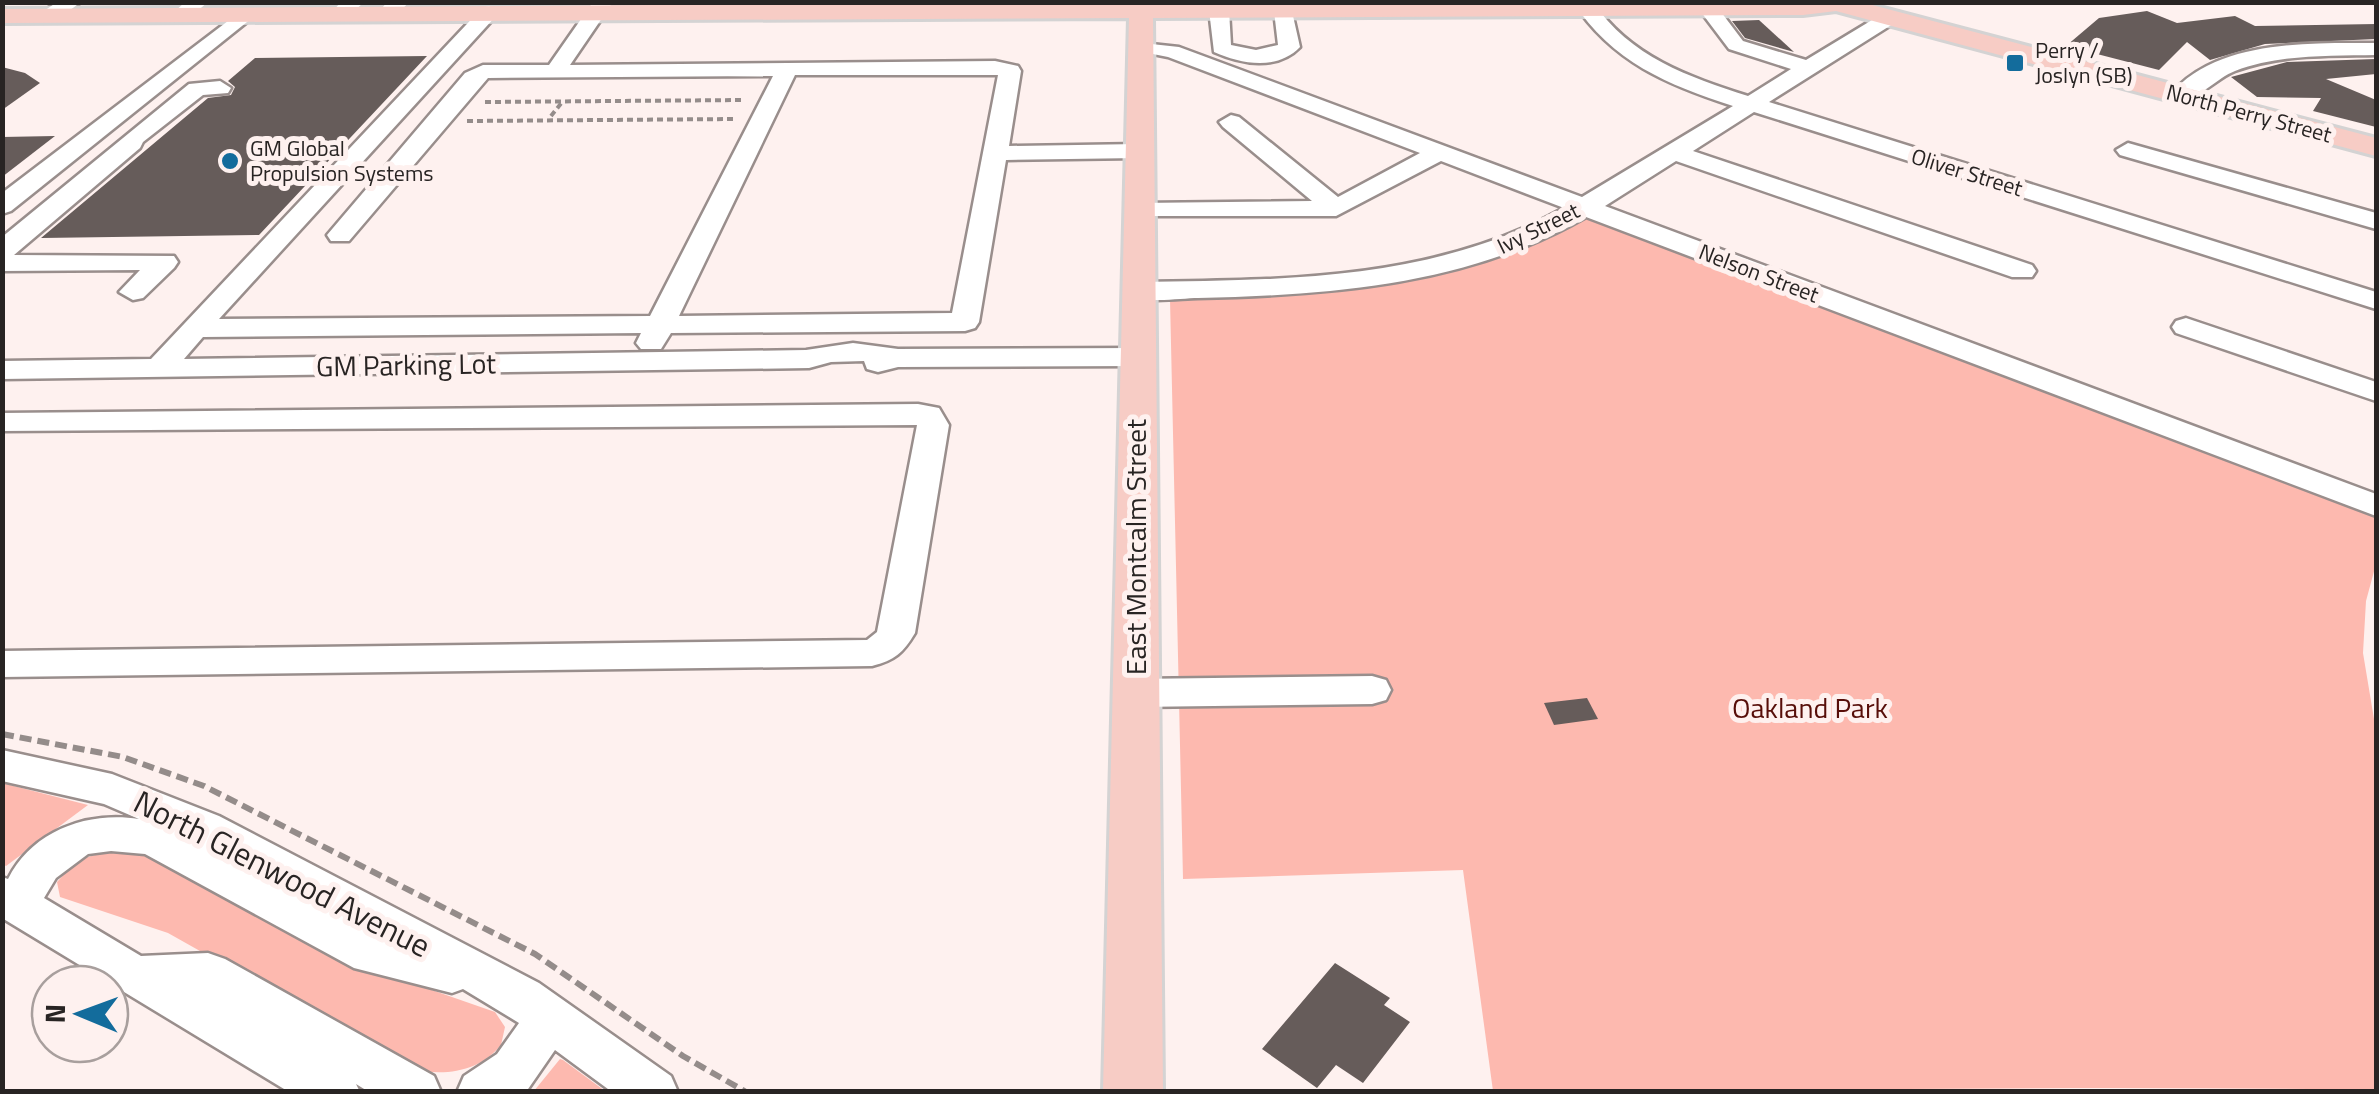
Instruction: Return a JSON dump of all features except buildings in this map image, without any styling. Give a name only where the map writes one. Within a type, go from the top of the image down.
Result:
[{"type":"main road","name":"North Perry Street","points":[[2,16],[61,9],[190,8],[245,14],[348,8],[489,12],[749,6],[1284,10],[1803,8],[1833,3],[2376,148]]},
{"type":"main road","name":"East Montcalm Street","points":[[1132,1092],[1140,6]]},
{"type":"street","points":[[1833,3],[1844,2]]},
{"type":"street","name":"Oliver Street","points":[[1585,6],[1607,37],[1639,60],[1687,83],[2376,301]]},
{"type":"street","points":[[556,70],[601,7]]},
{"type":"street","points":[[1708,8],[1736,44],[1809,68]]},
{"type":"street","points":[[1219,10],[1222,48],[1239,56],[1265,56],[1289,47],[1284,10]]},
{"type":"street","points":[[158,368],[489,12]]},
{"type":"street","points":[[2,206],[245,14]]},
{"type":"street","name":"Ivy Street","points":[[1138,290],[1296,287],[1398,274],[1507,246],[1584,206],[1889,18]]},
{"type":"street","name":"Nelson Street","points":[[1140,46],[1172,51],[2376,506]]},
{"type":"street","points":[[2181,96],[2205,76],[2248,60],[2299,52],[2376,50]]},
{"type":"street","points":[[195,328],[965,322],[1010,72],[995,66],[483,72],[340,235]]},
{"type":"street","points":[[642,362],[787,68]]},
{"type":"street","points":[[2,257],[198,89],[220,88]]},
{"type":"street","points":[[1232,122],[1336,208]]},
{"type":"street","points":[[2128,150],[2376,221]]},
{"type":"street","points":[[996,152],[1139,151]]},
{"type":"street","points":[[1139,211],[1336,208],[1440,152]]},
{"type":"street","points":[[1673,152],[2022,271]]},
{"type":"street","points":[[2,257],[32,249],[116,247],[137,236]]},
{"type":"street","points":[[2,257],[164,262],[133,292]]},
{"type":"street","points":[[2186,327],[2376,392]]},
{"type":"street","name":"GM Parking Lot","points":[[2,370],[808,359],[822,366],[866,366],[898,358],[1138,356]]},
{"type":"street","points":[[725,414],[745,360]]},
{"type":"street","points":[[436,417],[470,364]]},
{"type":"street","points":[[152,421],[198,367]]},
{"type":"street","points":[[2,422],[725,414],[928,416],[933,425],[896,633],[888,646],[872,653],[2,664]]},
{"type":"street","points":[[1135,693],[1372,690]]},
{"type":"street","name":"North Glenwood Avenue","points":[[2,765],[95,786],[160,808],[497,984],[653,1092]]},
{"type":"street","name":"North Glenwood Avenue","points":[[335,1092],[135,977],[10,899],[57,851],[95,834],[136,834],[155,839],[370,954],[497,984]]},
{"type":"street","points":[[135,977],[208,973],[416,1092]]},
{"type":"street","points":[[482,1092],[515,1071],[530,1053],[547,1015]]},
{"type":"path","points":[[445,111],[562,101],[767,109]]},
{"type":"path","points":[[552,116],[562,101]]},
{"type":"path","points":[[445,111],[767,109]]},
{"type":"green space","name":"Oakland Park","points":[[1583,219],[1600,219],[2376,514],[2376,564],[2366,601],[2363,653],[2376,731],[2376,1090],[1493,1091],[1463,870],[1183,879],[1170,299],[1277,295],[1382,284],[1484,261]]},
{"type":"green space","points":[[2,783],[88,805],[6,866],[2,864]]},
{"type":"green space","points":[[120,848],[150,851],[383,973],[495,1012],[505,1027],[501,1045],[482,1062],[459,1070],[408,1068],[168,933],[60,897],[57,882],[77,860]]},
{"type":"green space","points":[[563,1060],[605,1091],[534,1091]]},
{"type":"place","name":"Perry / Joslyn (SB)","points":[[2015,63]]},
{"type":"place","name":"GM Global Propulsion Systems","points":[[230,161]]}]
